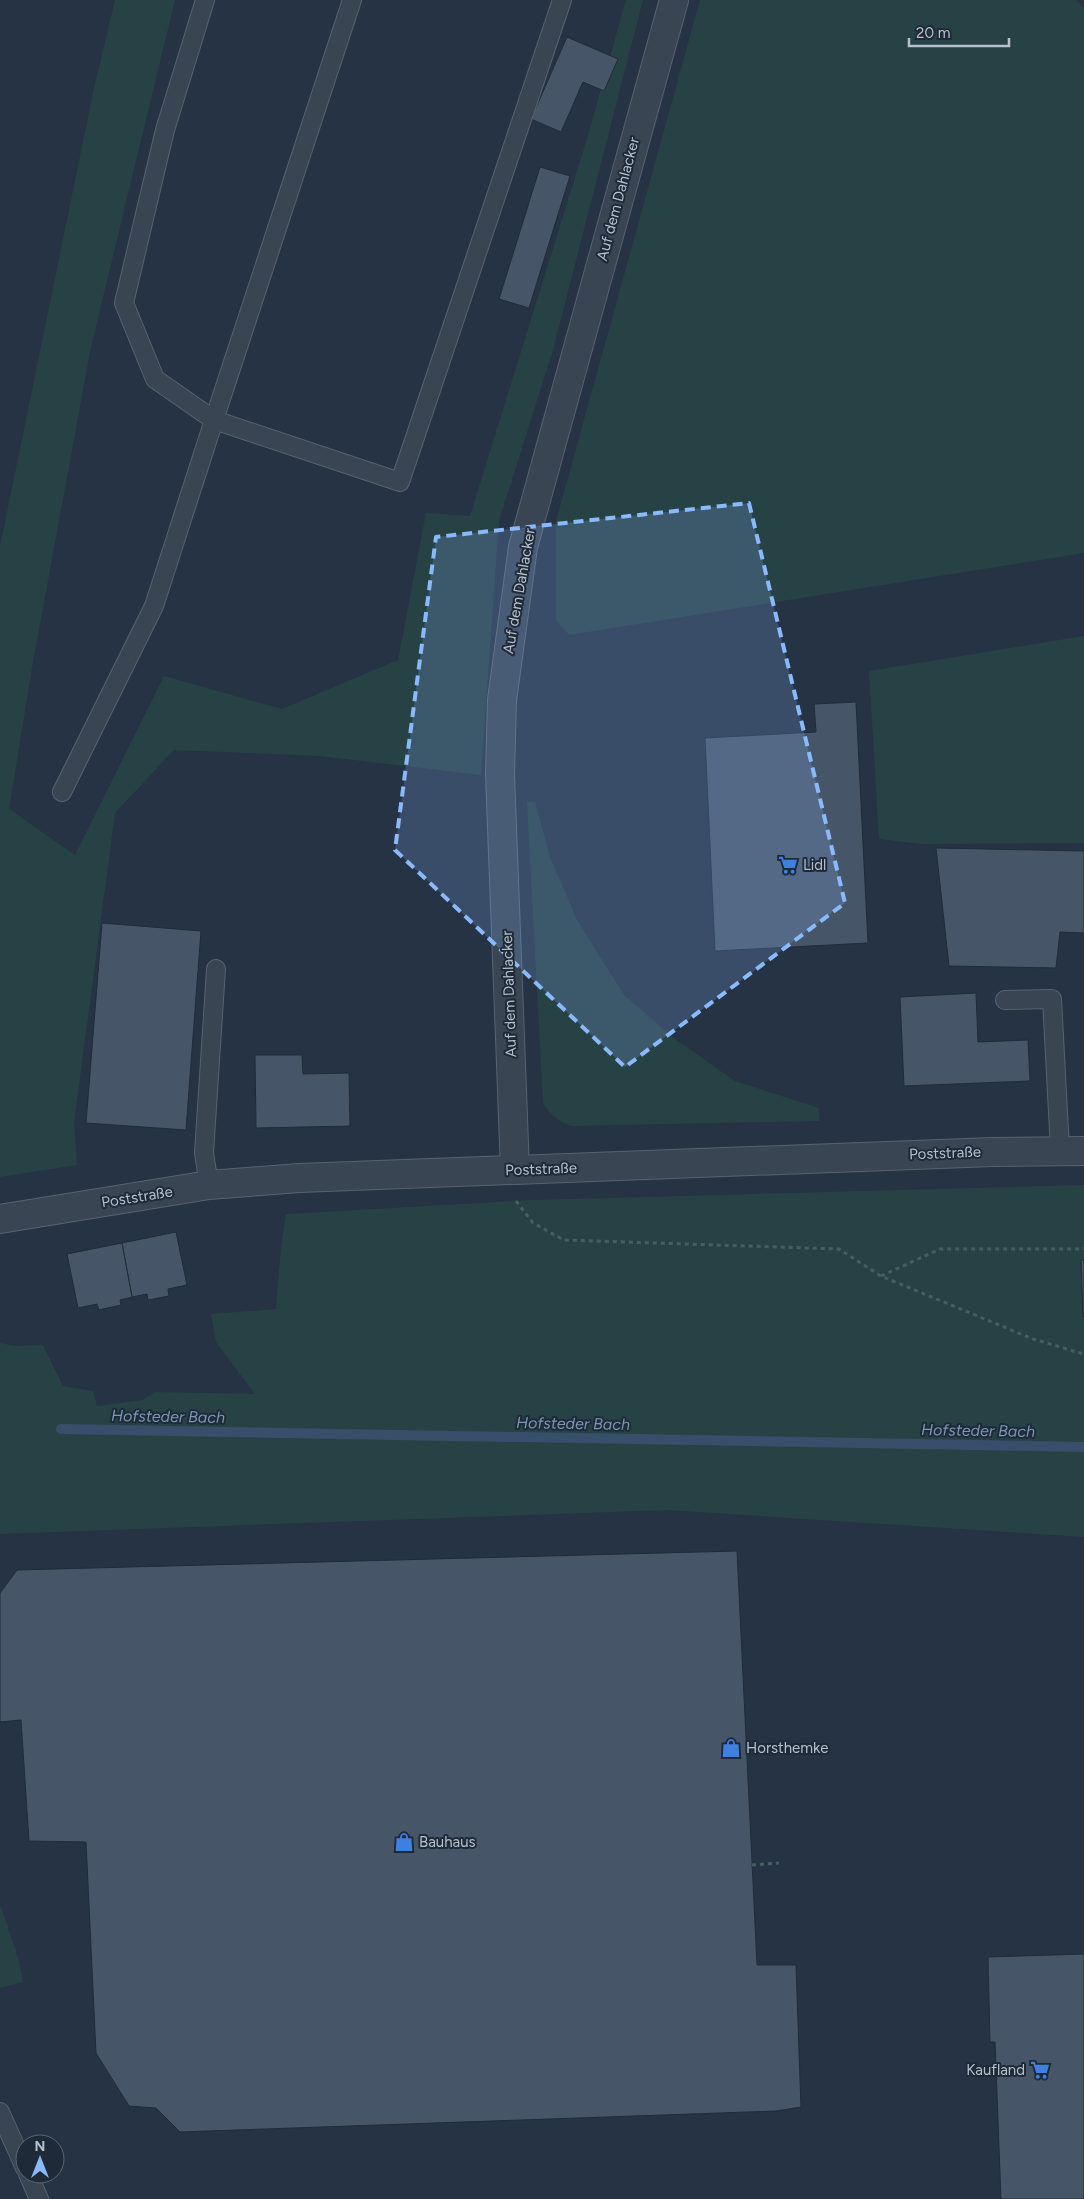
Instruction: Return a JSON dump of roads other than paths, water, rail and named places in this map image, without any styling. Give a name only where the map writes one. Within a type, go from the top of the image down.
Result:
[{"type":"street","name":"Auf dem Dahlacker","points":[[515,1170],[500,774],[502,700],[514,602],[523,547],[674,0]]},
{"type":"street","name":"Poststraße","points":[[0,1219],[209,1185],[299,1178],[1072,1150]]},
{"type":"lane","points":[[205,0],[165,130],[124,303],[155,379],[214,420],[400,482],[558,1]]},
{"type":"lane","points":[[62,792],[154,606],[352,0]]},
{"type":"lane","points":[[209,1185],[204,1153],[216,969]]},
{"type":"lane","points":[[1005,1000],[1052,999],[1072,1150]]},
{"type":"lane","points":[[0,2112],[15,2146]]},
{"type":"lane","points":[[32,2184],[39,2199]]},
{"type":"waterway","name":"Hofsteder Bach","points":[[61,1429],[1084,1447]]},
{"type":"place","name":"Lidl","points":[[788,865]]},
{"type":"place","name":"Horsthemke","points":[[731,1748]]},
{"type":"place","name":"Bauhaus","points":[[404,1842]]},
{"type":"place","name":"Kaufland","points":[[1040,2070]]}]
